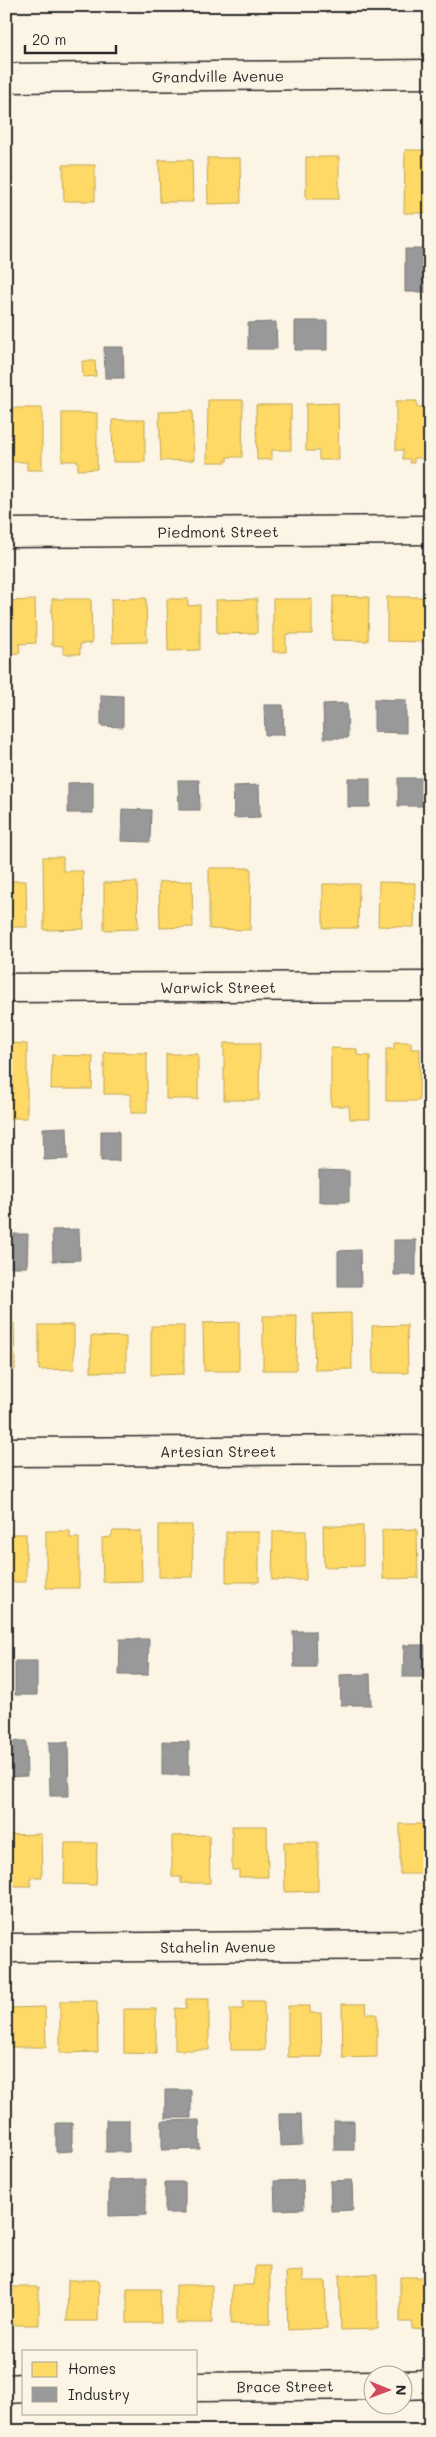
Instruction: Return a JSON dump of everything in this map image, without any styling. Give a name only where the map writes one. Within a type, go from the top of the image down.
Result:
[{"type":"street","name":"Grandville Avenue","points":[[6,78],[430,74]]},
{"type":"street","name":"Piedmont Street","points":[[6,533],[430,530]]},
{"type":"street","name":"Warwick Street","points":[[6,988],[430,986]]},
{"type":"street","name":"Artesian Street","points":[[6,1452],[430,1450]]},
{"type":"street","name":"Stahelin Avenue","points":[[6,1948],[430,1945]]},
{"type":"street","points":[[414,2385],[430,2384]]},
{"type":"street","name":"Brace Street","points":[[198,2387],[364,2385]]},
{"type":"street","points":[[6,2388],[22,2388]]},
{"type":"building: Homes","points":[[304,6],[338,6],[338,9],[304,9]]},
{"type":"building: Homes","points":[[405,150],[430,150],[430,213],[404,213]]},
{"type":"building: Homes","points":[[306,157],[339,157],[339,199],[306,199]]},
{"type":"building: Homes","points":[[207,158],[240,158],[241,203],[208,204]]},
{"type":"building: Homes","points":[[159,160],[192,160],[193,202],[160,202]]},
{"type":"building: Homes","points":[[63,165],[95,165],[95,201],[64,201]]},
{"type":"building: Homes","points":[[82,361],[95,361],[96,376],[83,377]]},
{"type":"building: Homes","points":[[208,400],[243,400],[242,457],[227,457],[227,462],[207,462]]},
{"type":"building: Homes","points":[[396,401],[417,401],[417,407],[430,407],[430,450],[427,450],[427,458],[414,458],[414,463],[410,463],[410,459],[403,459],[403,450],[396,450]]},
{"type":"building: Homes","points":[[338,403],[339,460],[319,460],[319,451],[306,451],[306,404]]},
{"type":"building: Homes","points":[[256,405],[291,405],[291,450],[272,450],[272,459],[257,460]]},
{"type":"building: Homes","points":[[7,408],[42,408],[42,470],[27,470],[27,462],[7,462]]},
{"type":"building: Homes","points":[[192,411],[194,460],[161,461],[159,412]]},
{"type":"building: Homes","points":[[62,413],[97,413],[97,469],[78,470],[78,461],[62,461]]},
{"type":"building: Homes","points":[[112,420],[145,420],[145,462],[113,462]]},
{"type":"building: Homes","points":[[333,596],[369,597],[368,641],[332,640]]},
{"type":"building: Homes","points":[[387,597],[423,597],[423,642],[387,641]]},
{"type":"building: Homes","points":[[146,598],[147,642],[112,643],[111,599]]},
{"type":"building: Homes","points":[[52,599],[91,599],[92,643],[80,644],[80,654],[63,654],[63,646],[52,645]]},
{"type":"building: Homes","points":[[167,599],[188,599],[188,606],[200,605],[200,650],[168,651]]},
{"type":"building: Homes","points":[[257,599],[257,633],[217,634],[216,600]]},
{"type":"building: Homes","points":[[273,599],[312,599],[312,634],[286,634],[286,652],[273,652]]},
{"type":"building: Homes","points":[[35,600],[36,643],[19,644],[20,653],[6,654],[6,601]]},
{"type":"building: Homes","points":[[43,857],[63,857],[63,871],[83,871],[84,929],[44,930]]},
{"type":"building: Homes","points":[[209,868],[251,868],[250,930],[209,929]]},
{"type":"building: Homes","points":[[6,881],[26,881],[27,927],[6,927]]},
{"type":"building: Homes","points":[[192,881],[193,927],[160,928],[159,882]]},
{"type":"building: Homes","points":[[137,882],[138,929],[104,930],[104,883]]},
{"type":"building: Homes","points":[[379,882],[415,883],[414,927],[378,926]]},
{"type":"building: Homes","points":[[323,884],[359,884],[358,928],[323,928]]},
{"type":"building: Homes","points":[[394,1042],[411,1042],[411,1049],[420,1049],[419,1101],[386,1101],[386,1049],[394,1049]]},
{"type":"building: Homes","points":[[6,1043],[27,1044],[27,1118],[6,1118]]},
{"type":"building: Homes","points":[[224,1043],[260,1043],[259,1100],[224,1100]]},
{"type":"building: Homes","points":[[331,1048],[357,1049],[357,1055],[370,1056],[370,1119],[350,1119],[349,1106],[331,1106]]},
{"type":"building: Homes","points":[[104,1052],[147,1053],[147,1113],[131,1113],[131,1094],[104,1094]]},
{"type":"building: Homes","points":[[166,1054],[198,1054],[198,1099],[166,1099]]},
{"type":"building: Homes","points":[[52,1055],[93,1056],[92,1089],[51,1089]]},
{"type":"building: Homes","points":[[351,1313],[352,1369],[315,1370],[313,1314]]},
{"type":"building: Homes","points":[[263,1316],[297,1316],[296,1370],[263,1370]]},
{"type":"building: Homes","points":[[239,1322],[239,1371],[204,1371],[203,1323]]},
{"type":"building: Homes","points":[[426,1322],[430,1322],[430,1366],[425,1366]]},
{"type":"building: Homes","points":[[6,1323],[14,1323],[15,1370],[6,1370]]},
{"type":"building: Homes","points":[[39,1325],[74,1325],[74,1369],[39,1370]]},
{"type":"building: Homes","points":[[407,1325],[408,1373],[373,1373],[372,1326]]},
{"type":"building: Homes","points":[[151,1326],[184,1326],[184,1374],[151,1375]]},
{"type":"building: Homes","points":[[91,1336],[126,1337],[126,1372],[91,1372]]},
{"type":"building: Homes","points":[[159,1525],[192,1525],[193,1577],[159,1577]]},
{"type":"building: Homes","points":[[323,1526],[363,1526],[363,1566],[324,1567]]},
{"type":"building: Homes","points":[[417,1529],[418,1578],[383,1579],[382,1530]]},
{"type":"building: Homes","points":[[46,1531],[70,1531],[70,1538],[79,1538],[79,1588],[46,1588]]},
{"type":"building: Homes","points":[[113,1531],[141,1531],[142,1581],[103,1582],[102,1538],[111,1537]]},
{"type":"building: Homes","points":[[273,1531],[306,1531],[306,1580],[272,1580]]},
{"type":"building: Homes","points":[[226,1532],[259,1532],[259,1582],[226,1582]]},
{"type":"building: Homes","points":[[6,1534],[26,1534],[26,1582],[6,1582]]},
{"type":"building: Homes","points":[[400,1824],[430,1824],[430,1874],[400,1874]]},
{"type":"building: Homes","points":[[232,1826],[267,1826],[268,1877],[239,1877],[239,1870],[232,1870]]},
{"type":"building: Homes","points":[[41,1834],[42,1877],[31,1877],[31,1886],[8,1886],[6,1835]]},
{"type":"building: Homes","points":[[209,1835],[210,1883],[181,1883],[181,1877],[172,1877],[172,1836]]},
{"type":"building: Homes","points":[[284,1842],[318,1842],[318,1891],[285,1892]]},
{"type":"building: Homes","points":[[65,1843],[97,1843],[96,1885],[64,1884]]},
{"type":"building: Homes","points":[[186,1999],[209,1999],[209,2050],[175,2050],[175,2008],[186,2009]]},
{"type":"building: Homes","points":[[60,2001],[97,2001],[98,2052],[60,2053]]},
{"type":"building: Homes","points":[[243,2001],[264,2001],[265,2050],[231,2050],[230,2009],[243,2009]]},
{"type":"building: Homes","points":[[342,2004],[366,2004],[367,2014],[377,2014],[377,2057],[343,2058]]},
{"type":"building: Homes","points":[[288,2006],[310,2006],[310,2013],[321,2013],[322,2057],[288,2057]]},
{"type":"building: Homes","points":[[45,2007],[46,2047],[11,2047],[10,2008]]},
{"type":"building: Homes","points":[[124,2009],[156,2009],[156,2054],[124,2053]]},
{"type":"building: Homes","points":[[255,2266],[270,2266],[270,2324],[231,2324],[232,2285],[254,2285]]},
{"type":"building: Homes","points":[[303,2271],[303,2281],[325,2281],[327,2328],[288,2330],[286,2272]]},
{"type":"building: Homes","points":[[377,2274],[378,2329],[341,2330],[339,2275]]},
{"type":"building: Homes","points":[[400,2277],[430,2277],[430,2330],[412,2329],[412,2322],[400,2322]]},
{"type":"building: Homes","points":[[68,2280],[99,2280],[98,2321],[67,2321]]},
{"type":"building: Homes","points":[[176,2285],[212,2285],[212,2323],[176,2323]]},
{"type":"building: Homes","points":[[6,2287],[39,2287],[39,2325],[6,2325]]},
{"type":"building: Homes","points":[[127,2289],[160,2289],[161,2323],[127,2323]]},
{"type":"building: Industry","points":[[405,249],[430,249],[430,292],[405,292]]},
{"type":"building: Industry","points":[[295,321],[327,321],[327,350],[295,350]]},
{"type":"building: Industry","points":[[276,322],[277,349],[248,349],[248,323]]},
{"type":"building: Industry","points":[[104,347],[123,347],[124,378],[105,378]]},
{"type":"building: Industry","points":[[101,695],[123,696],[123,727],[101,726]]},
{"type":"building: Industry","points":[[374,699],[406,700],[406,733],[374,732]]},
{"type":"building: Industry","points":[[347,703],[348,738],[324,738],[323,704]]},
{"type":"building: Industry","points":[[264,705],[283,705],[284,735],[265,735]]},
{"type":"building: Industry","points":[[348,778],[370,778],[370,807],[348,807]]},
{"type":"building: Industry","points":[[398,778],[427,778],[426,806],[398,806]]},
{"type":"building: Industry","points":[[178,780],[199,780],[200,810],[179,810]]},
{"type":"building: Industry","points":[[93,782],[93,813],[68,813],[68,783]]},
{"type":"building: Industry","points":[[259,785],[260,817],[234,818],[233,786]]},
{"type":"building: Industry","points":[[122,809],[151,810],[150,842],[121,841]]},
{"type":"building: Industry","points":[[67,1127],[68,1159],[44,1160],[43,1128]]},
{"type":"building: Industry","points":[[101,1131],[119,1131],[119,1161],[101,1161]]},
{"type":"building: Industry","points":[[319,1170],[349,1171],[349,1202],[319,1202]]},
{"type":"building: Industry","points":[[79,1229],[80,1260],[53,1261],[52,1230]]},
{"type":"building: Industry","points":[[6,1234],[28,1234],[27,1267],[6,1267]]},
{"type":"building: Industry","points":[[394,1240],[416,1240],[416,1275],[394,1275]]},
{"type":"building: Industry","points":[[360,1250],[361,1286],[338,1286],[338,1251]]},
{"type":"building: Industry","points":[[293,1631],[315,1631],[316,1667],[294,1667]]},
{"type":"building: Industry","points":[[120,1639],[149,1639],[148,1675],[119,1675]]},
{"type":"building: Industry","points":[[404,1645],[426,1645],[426,1677],[403,1677]]},
{"type":"building: Industry","points":[[15,1661],[37,1661],[37,1695],[15,1695]]},
{"type":"building: Industry","points":[[370,1674],[371,1705],[341,1705],[340,1675]]},
{"type":"building: Industry","points":[[6,1741],[26,1741],[27,1776],[6,1777]]},
{"type":"building: Industry","points":[[162,1741],[189,1742],[189,1775],[162,1775]]},
{"type":"building: Industry","points":[[49,1742],[68,1742],[69,1796],[50,1796]]},
{"type":"building: Industry","points":[[165,2090],[191,2090],[191,2118],[165,2118]]},
{"type":"building: Industry","points":[[279,2114],[301,2114],[302,2145],[280,2146]]},
{"type":"building: Industry","points":[[106,2120],[129,2120],[129,2152],[106,2152]]},
{"type":"building: Industry","points":[[199,2120],[200,2149],[162,2150],[162,2121]]},
{"type":"building: Industry","points":[[334,2121],[354,2121],[354,2150],[334,2150]]},
{"type":"building: Industry","points":[[56,2123],[72,2123],[72,2151],[56,2152]]},
{"type":"building: Industry","points":[[146,2179],[146,2215],[109,2216],[109,2180]]},
{"type":"building: Industry","points":[[303,2180],[304,2209],[275,2210],[274,2181]]},
{"type":"building: Industry","points":[[352,2180],[353,2210],[331,2211],[330,2181]]},
{"type":"building: Industry","points":[[165,2182],[185,2182],[185,2213],[165,2213]]}]
